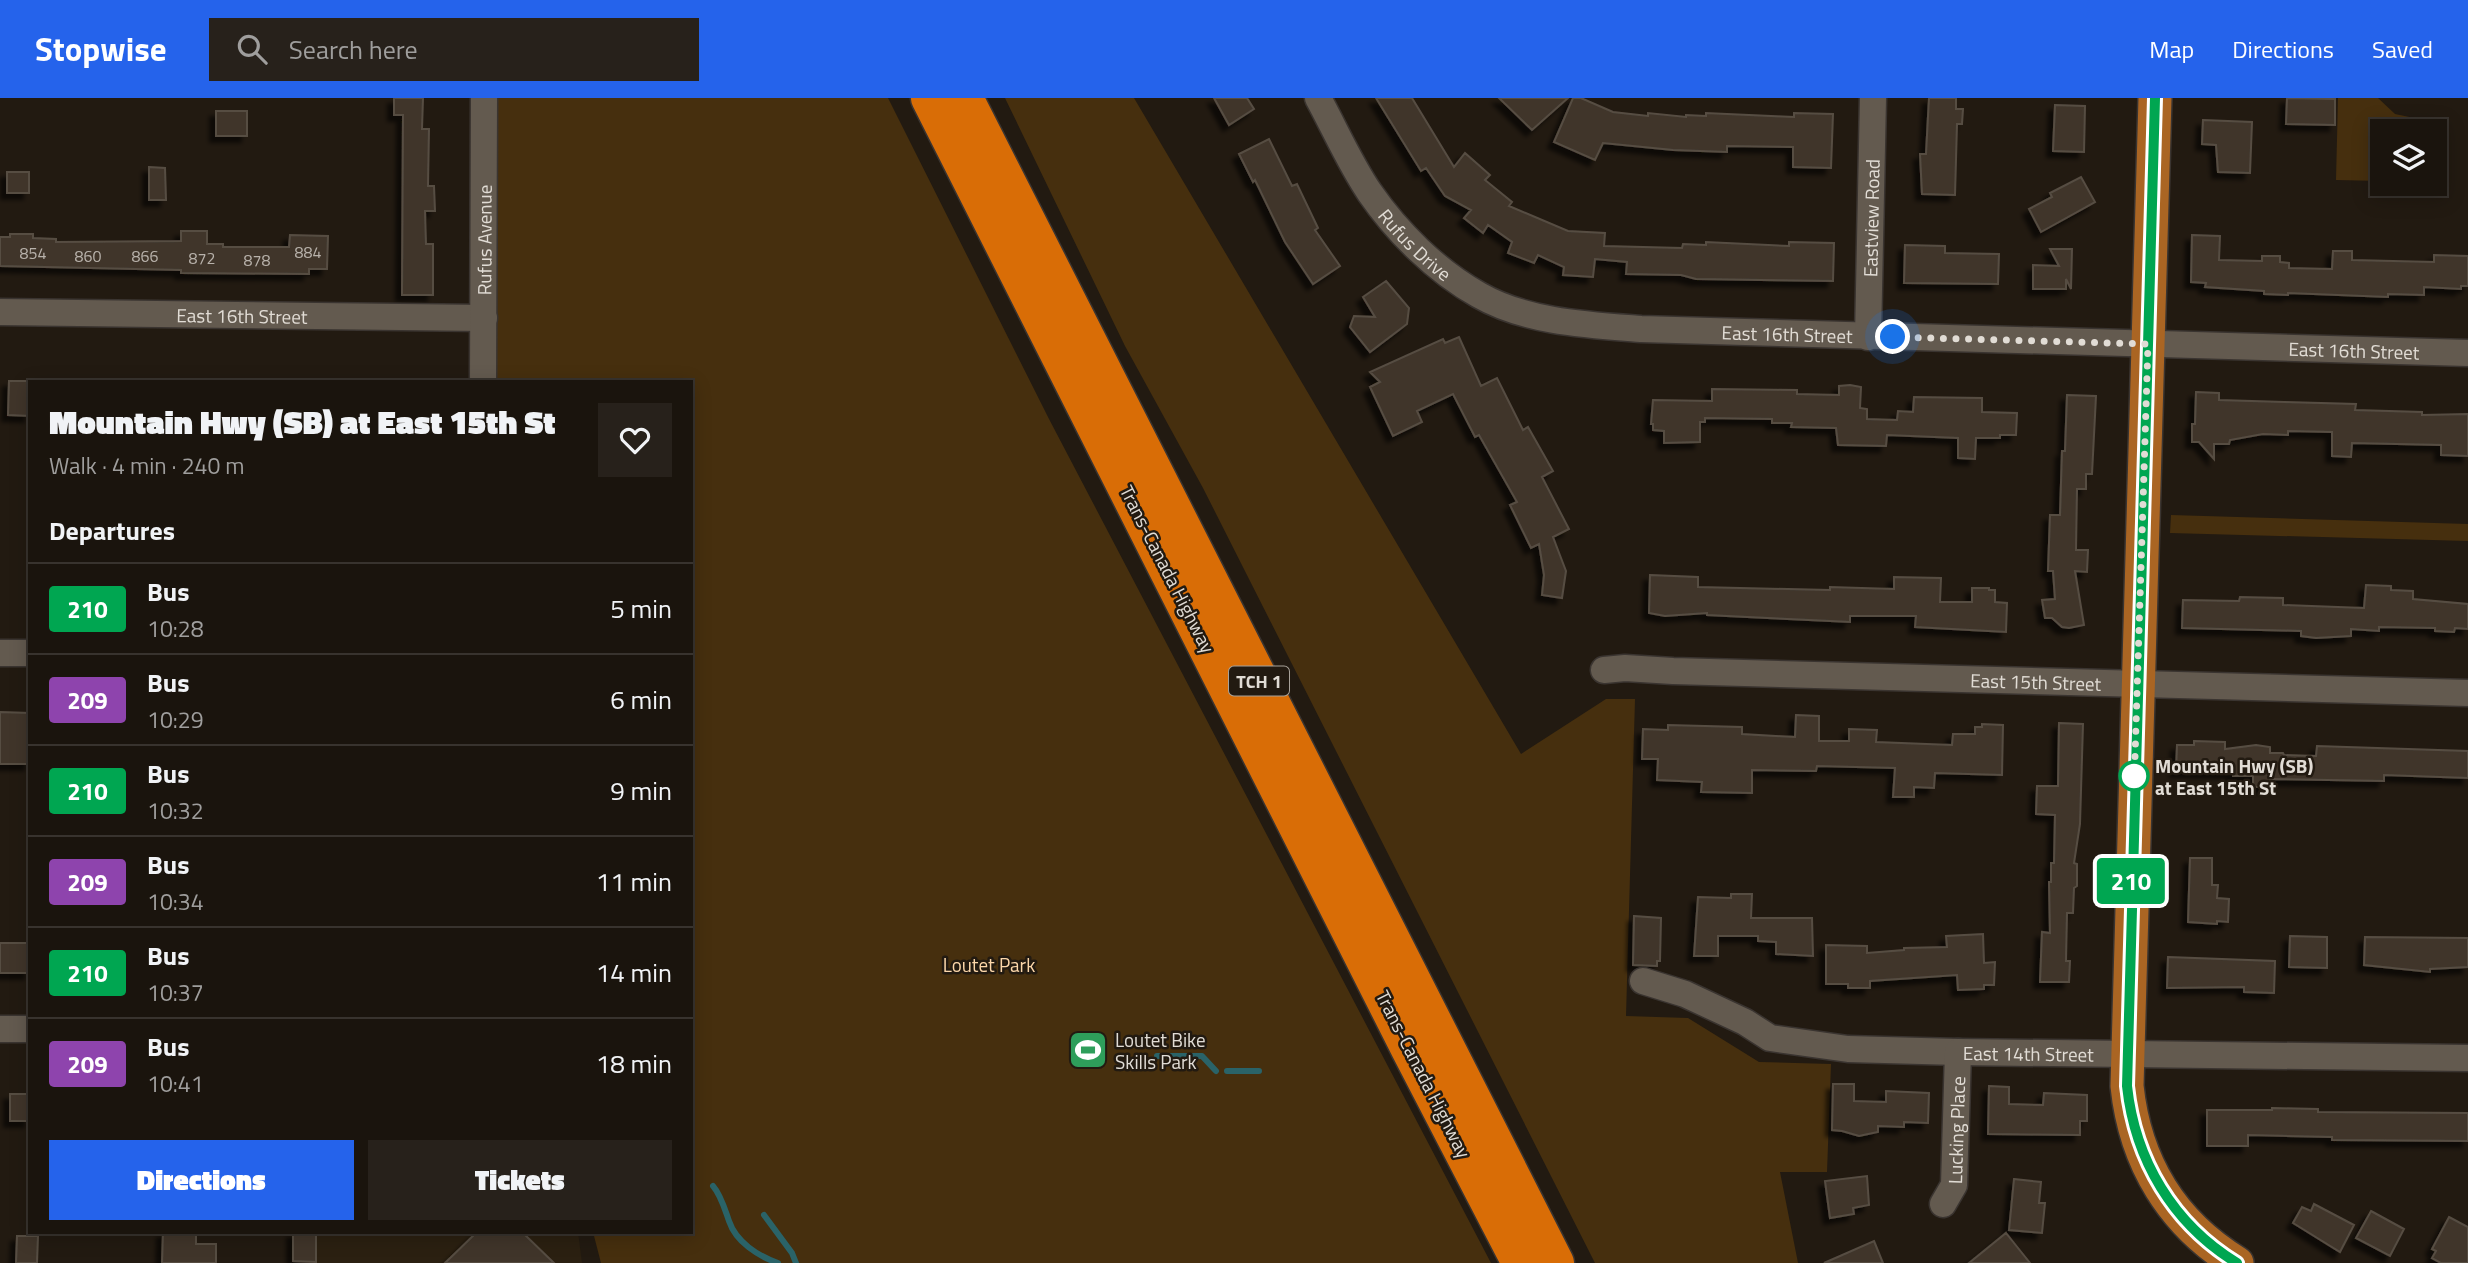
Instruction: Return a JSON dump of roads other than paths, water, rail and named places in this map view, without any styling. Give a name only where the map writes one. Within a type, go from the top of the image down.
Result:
[{"type":"highway","name":"Trans-Canada Highway","points":[[930,98],[1521,1263]]},
{"type":"highway","name":"Trans-Canada Highway","points":[[964,98],[1555,1263]]},
{"type":"main road","points":[[2155,98],[2126,1055],[2130,1114],[2149,1168],[2185,1222],[2211,1247],[2237,1263]]},
{"type":"street","name":"Rufus Avenue","points":[[483,380],[484,98]]},
{"type":"street","name":"Rufus Drive","points":[[1318,98],[1368,191],[1393,223],[1427,256],[1480,296],[1516,310],[1569,323]]},
{"type":"street","name":"Eastview Road","points":[[1868,337],[1873,98]]},
{"type":"street","name":"East 16th Street","points":[[0,312],[484,318]]},
{"type":"street","name":"East 16th Street","points":[[1569,323],[1641,329],[1868,337],[2468,353]]},
{"type":"street","points":[[0,653],[28,653]]},
{"type":"street","name":"East 15th Street","points":[[1604,670],[1625,668],[2468,693]]},
{"type":"street","name":"East 14th Street","points":[[1643,981],[1697,1000],[1745,1022],[1770,1038],[1848,1049],[2468,1058]]},
{"type":"street","points":[[0,1029],[28,1029]]},
{"type":"street","name":"Lucking Place","points":[[1943,1204],[1954,1185],[1958,1052]]},
{"type":"waterway","points":[[1157,1056],[1202,1056],[1216,1071]]},
{"type":"waterway","points":[[1227,1071],[1259,1071]]},
{"type":"waterway","points":[[713,1186],[721,1198],[732,1229],[742,1242],[778,1263]]},
{"type":"waterway","points":[[764,1215],[792,1253],[796,1263]]},
{"type":"place","name":"Mountain Hwy (SB) at East 15th St","points":[[2134,776]]},
{"type":"place","name":"Loutet Bike Skills Park","points":[[1088,1050]]},
{"type":"park label","name":"Loutet Park","points":[[989,964]]}]
